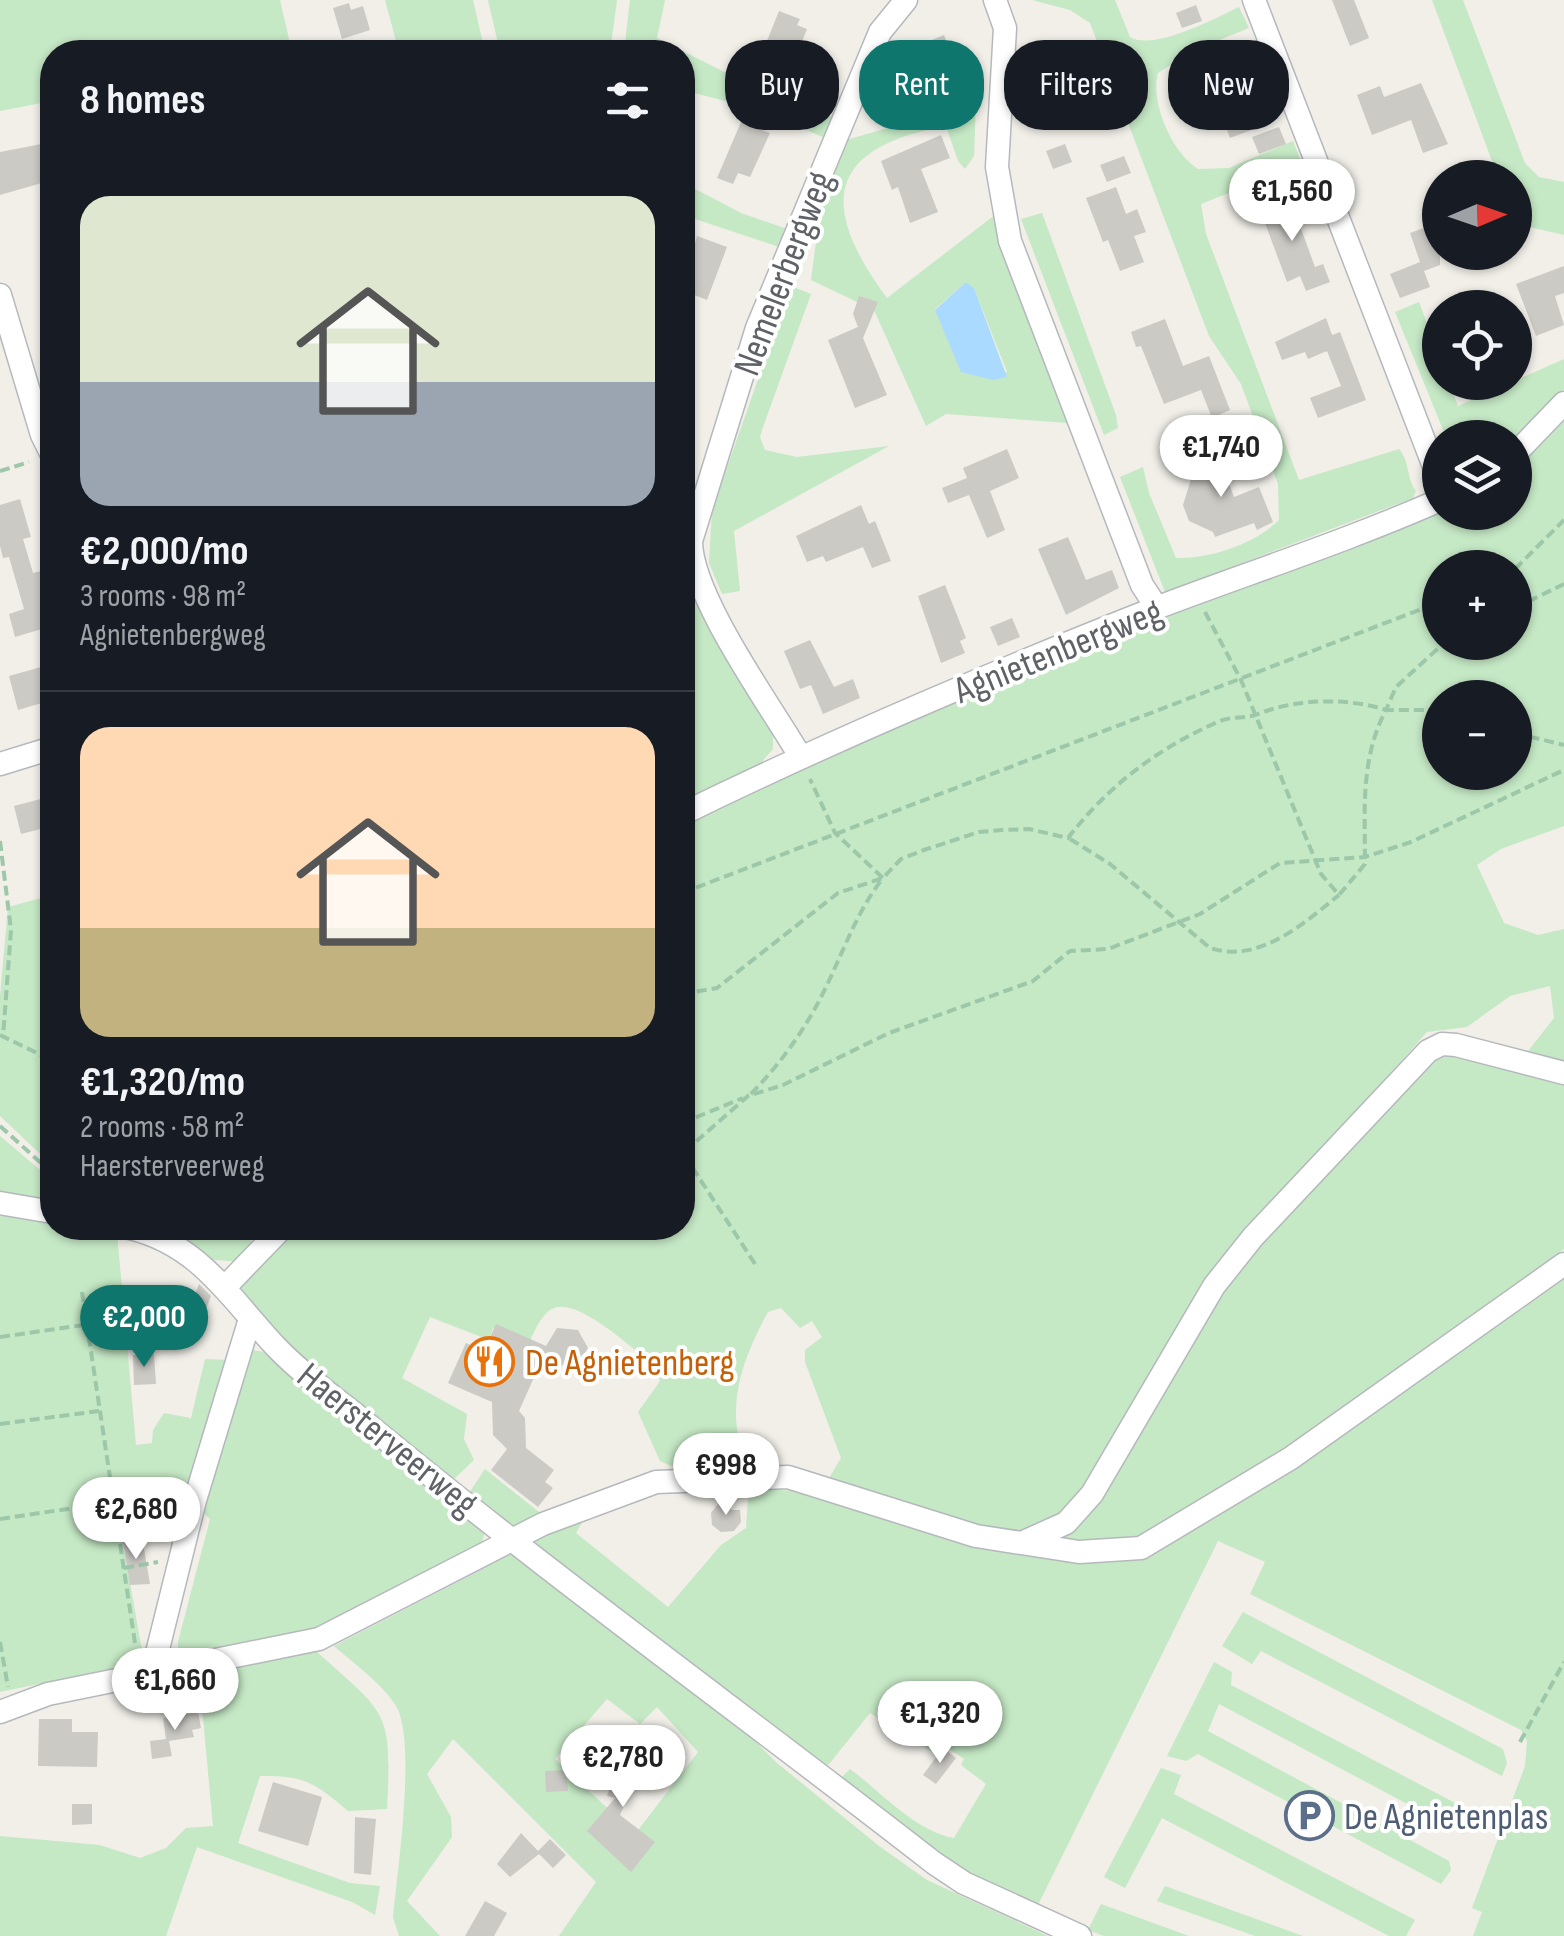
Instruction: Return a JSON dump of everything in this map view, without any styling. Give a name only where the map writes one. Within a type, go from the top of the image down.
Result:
[{"type":"street","name":"Nemelerbergweg","points":[[695,521],[757,328],[880,32],[906,0]]},
{"type":"street","points":[[995,0],[1005,28],[997,168],[1010,241],[1142,585],[1157,608]]},
{"type":"street","points":[[1254,0],[1422,435]]},
{"type":"street","points":[[0,295],[40,427]]},
{"type":"street","points":[[1532,436],[1564,402]]},
{"type":"street","name":"Agnietenbergweg","points":[[695,808],[800,756],[1157,608],[1422,507]]},
{"type":"street","name":"Nemelerbergweg","points":[[695,573],[800,756]]},
{"type":"street","points":[[0,764],[40,752]]},
{"type":"street","points":[[1023,1542],[1066,1523],[1092,1494],[1214,1286],[1253,1237],[1428,1051],[1442,1044],[1456,1046],[1564,1073]]},
{"type":"street","points":[[0,1204],[40,1210]]},
{"type":"street","name":"Haersterveerweg","points":[[167,1240],[190,1254],[226,1286],[282,1353],[512,1539],[934,1863],[964,1883],[1080,1936]]},
{"type":"street","points":[[226,1286],[270,1240]]},
{"type":"street","name":"Haersterveerweg","points":[[512,1539],[656,1482],[788,1477],[817,1482],[930,1524],[1048,1548],[1079,1552],[1141,1548],[1291,1458],[1564,1264]]},
{"type":"street","points":[[145,1664],[250,1319]]},
{"type":"street","points":[[5,1698],[48,1694],[145,1664],[318,1639],[512,1539]]},
{"type":"path","points":[[0,471],[40,458]]},
{"type":"path","points":[[1532,552],[1564,520]]},
{"type":"path","points":[[1532,600],[1564,584]]},
{"type":"path","points":[[1196,594],[1240,680],[1318,864],[1339,895]]},
{"type":"path","points":[[695,887],[1422,609]]},
{"type":"path","points":[[695,1142],[748,1096],[796,1040],[826,987],[859,910],[901,859],[979,832],[1030,829],[1068,838],[1095,853],[1210,948],[1237,954],[1273,941],[1339,895],[1361,874],[1365,857],[1364,783],[1371,745],[1396,687],[1425,660]]},
{"type":"path","points":[[1068,838],[1096,802],[1151,756],[1225,718],[1256,716],[1272,706],[1319,702],[1359,701],[1386,710],[1422,710]]},
{"type":"path","points":[[1532,738],[1564,745]]},
{"type":"path","points":[[800,756],[835,833],[883,878]]},
{"type":"path","points":[[695,1118],[783,1086],[889,1033],[1033,981],[1070,951],[1108,948],[1179,920],[1228,898],[1280,863],[1318,864],[1365,857],[1412,842],[1564,770]]},
{"type":"path","points":[[0,841],[11,930],[2,1036],[40,1055]]},
{"type":"path","points":[[695,992],[717,988],[838,893],[883,878]]},
{"type":"path","points":[[0,1126],[40,1162]]},
{"type":"path","points":[[695,1172],[755,1264]]},
{"type":"path","points":[[82,1292],[124,1568],[145,1664]]},
{"type":"path","points":[[0,1337],[86,1325]]},
{"type":"path","points":[[0,1424],[100,1410]]},
{"type":"path","points":[[0,1518],[114,1502]]},
{"type":"path","points":[[124,1568],[160,1562],[177,1566]]},
{"type":"path","points":[[0,1642],[5,1698]]},
{"type":"path","points":[[1520,1742],[1564,1662]]},
{"type":"green space","points":[[0,0],[280,0],[289,40],[40,40],[40,103],[0,111]]},
{"type":"green space","points":[[385,0],[473,0],[482,40],[396,40]]},
{"type":"green space","points":[[488,0],[617,0],[612,40],[497,40]]},
{"type":"green space","points":[[630,0],[665,0],[657,38],[661,40],[625,40]]},
{"type":"green space","points":[[1032,0],[1115,0],[1130,37],[1141,40],[1096,40],[1090,23],[1070,10]]},
{"type":"green space","points":[[1432,0],[1463,0],[1524,160],[1492,160]]},
{"type":"green space","points":[[1239,7],[1249,28],[1219,40],[1168,40],[1168,67],[1158,73],[1156,85],[1160,112],[1172,140],[1198,169],[1229,168],[1293,141],[1302,164],[1201,204],[1206,234],[1299,480],[1399,449],[1416,491],[1413,498],[1165,592],[1120,477],[1143,467],[1149,493],[1176,558],[1231,548],[1258,536],[1279,520],[1278,484],[1241,384],[1209,336],[1131,130],[1148,130],[1148,40],[1184,32]]},
{"type":"green space","points":[[695,57],[725,72],[725,101],[695,93]]},
{"type":"green space","points":[[806,130],[830,130],[827,139]]},
{"type":"green space","points":[[881,130],[930,130],[876,149],[856,166],[846,186],[844,209],[865,265],[887,298],[1000,211],[1082,424],[946,414],[926,426],[874,310],[811,280],[821,205],[846,140]],"holes":[[[966,282],[974,288],[1007,372],[962,372],[935,309]]]},
{"type":"green space","points":[[947,130],[975,130],[974,156],[965,169],[958,161]]},
{"type":"green space","points":[[1532,170],[1539,177],[1564,182],[1564,235],[1532,228]]},
{"type":"green space","points":[[695,189],[741,213],[793,231],[785,249],[695,219]]},
{"type":"green space","points":[[1042,213],[1116,415],[1118,428],[1104,435],[1021,219]]},
{"type":"green space","points":[[791,286],[811,294],[760,437],[765,450],[797,457],[889,446],[734,531],[740,591],[722,594],[709,563],[712,510]]},
{"type":"green space","points":[[1419,302],[1422,378],[1395,312]]},
{"type":"green space","points":[[1564,359],[1564,389],[1532,422],[1439,420],[1431,400],[1456,400],[1458,406],[1472,400],[1532,400],[1532,373]]},
{"type":"green space","points":[[1564,421],[1564,826],[1501,849],[1477,865],[1504,923],[1538,935],[1564,929],[1564,1061],[1555,1064],[1525,1055],[1554,1018],[1550,986],[1510,996],[1467,1027],[1427,1032],[1212,1274],[1083,1493],[1064,1511],[1033,1529],[1006,1531],[898,1504],[829,1478],[841,1458],[805,1362],[805,1350],[822,1337],[812,1321],[800,1328],[781,1308],[768,1312],[750,1349],[738,1388],[737,1427],[749,1467],[671,1466],[660,1461],[638,1412],[660,1381],[657,1368],[607,1328],[578,1311],[565,1307],[550,1310],[530,1340],[493,1328],[489,1340],[430,1317],[402,1378],[467,1414],[464,1439],[474,1460],[454,1479],[446,1479],[364,1415],[310,1369],[262,1319],[241,1292],[242,1281],[279,1240],[695,1240],[695,816],[1067,654],[1422,518],[1422,530],[1532,530],[1532,451]]},
{"type":"green space","points":[[695,597],[773,734],[773,749],[759,765],[695,795]]},
{"type":"green space","points":[[40,898],[40,1154],[0,1116],[0,996],[8,907]]},
{"type":"green space","points":[[1450,1055],[1564,1081],[1564,1249],[1293,1445],[1137,1541],[1063,1540],[1241,1267],[1433,1062]]},
{"type":"green space","points":[[0,1136],[40,1170],[40,1203],[0,1196]]},
{"type":"green space","points":[[0,1212],[40,1219],[40,1240],[118,1240],[136,1445],[152,1443],[153,1430],[164,1413],[191,1418],[205,1359],[229,1360],[188,1499],[169,1495],[158,1534],[122,1538],[144,1662],[0,1692]]},
{"type":"green space","points":[[174,1240],[250,1240],[254,1245],[240,1262],[205,1259]]},
{"type":"green space","points":[[1564,1274],[1564,1936],[1473,1936],[1482,1912],[1472,1908],[1525,1766],[1527,1741],[1521,1730],[1250,1594],[1265,1562],[1218,1541],[1038,1905],[958,1872],[839,1780],[850,1769],[912,1819],[954,1838],[986,1784],[961,1765],[964,1759],[945,1746],[934,1753],[870,1713],[825,1769],[534,1549],[537,1537],[584,1519],[576,1533],[668,1607],[721,1545],[746,1528],[748,1499],[754,1489],[801,1491],[1122,1560],[1522,1309]]},
{"type":"green space","points":[[246,1353],[270,1353],[485,1530],[481,1548],[322,1628],[188,1656],[178,1650],[178,1642],[210,1519],[199,1509]]},
{"type":"green space","points":[[485,1469],[544,1516],[512,1529],[469,1493]]},
{"type":"green space","points":[[516,1552],[731,1717],[777,1763],[879,1846],[927,1880],[1048,1936],[559,1936],[596,1882],[453,1739],[427,1774],[451,1817],[452,1837],[407,1901],[440,1936],[399,1936],[393,1917],[404,1808],[402,1723],[396,1706],[383,1689],[334,1646]],"holes":[[[607,1699],[640,1724],[657,1707],[698,1752],[635,1834],[555,1759]]]},
{"type":"green space","points":[[1243,1612],[1503,1749],[1507,1763],[1502,1776],[1261,1651],[1252,1664],[1222,1646]]},
{"type":"green space","points":[[316,1651],[358,1689],[380,1717],[388,1751],[387,1809],[348,1811],[308,1783],[288,1777],[260,1776],[238,1843],[350,1883],[380,1886],[375,1915],[352,1902],[197,1847],[166,1936],[0,1936],[0,1836],[100,1845],[140,1858],[166,1848],[186,1828],[213,1826],[199,1675]]},
{"type":"green space","points":[[1214,1662],[1232,1672],[1231,1685],[1478,1815],[1464,1834],[1219,1704],[1208,1731],[1449,1861],[1451,1870],[1441,1884],[1198,1754],[1186,1761],[1167,1756]]},
{"type":"green space","points":[[1161,1768],[1181,1775],[1174,1794],[1415,1920],[1406,1936],[1389,1936],[1162,1818],[1125,1888],[1104,1877]]},
{"type":"green space","points":[[1165,1886],[1303,1936],[1255,1936],[1157,1901]]},
{"type":"green space","points":[[1101,1904],[1189,1936],[1104,1936],[1088,1930]]},
{"type":"water","points":[[966,282],[974,288],[1007,377],[993,380],[961,372],[935,310]]},
{"type":"building","points":[[1332,0],[1354,0],[1369,38],[1350,46]]},
{"type":"building","points":[[349,3],[351,10],[363,6],[370,30],[342,39],[333,8]]},
{"type":"building","points":[[1196,5],[1202,21],[1182,28],[1176,13]]},
{"type":"building","points":[[779,11],[800,19],[797,25],[807,29],[803,40],[767,40]]},
{"type":"building","points":[[1421,83],[1448,144],[1423,153],[1411,120],[1372,135],[1357,95],[1380,86],[1384,97]]},
{"type":"building","points":[[738,130],[770,133],[750,177],[738,173],[733,184],[717,178]]},
{"type":"building","points":[[1227,130],[1251,130],[1230,138]]},
{"type":"building","points":[[1280,130],[1286,144],[1259,154],[1252,137]]},
{"type":"building","points":[[941,135],[950,158],[921,169],[938,212],[910,223],[898,187],[892,190],[881,161]]},
{"type":"building","points":[[40,144],[40,183],[0,195],[0,152]]},
{"type":"building","points":[[1065,144],[1072,162],[1053,169],[1046,151]]},
{"type":"building","points":[[1124,156],[1131,173],[1107,182],[1100,165]]},
{"type":"building","points":[[1116,187],[1126,214],[1137,209],[1146,232],[1134,236],[1144,262],[1120,271],[1108,240],[1103,242],[1086,198]]},
{"type":"building","points":[[1253,189],[1260,207],[1238,215],[1232,197]]},
{"type":"building","points":[[1289,196],[1315,267],[1323,264],[1330,282],[1306,291],[1300,276],[1287,282],[1259,207]]},
{"type":"building","points":[[1422,229],[1422,270],[1427,270],[1430,287],[1400,298],[1390,274],[1420,262],[1410,233]]},
{"type":"building","points":[[697,236],[727,247],[707,300],[695,295]]},
{"type":"building","points":[[1564,266],[1564,293],[1555,296],[1564,325],[1536,336],[1532,326],[1532,290],[1518,290],[1516,284]]},
{"type":"building","points":[[859,296],[878,302],[863,338],[887,395],[855,408],[828,340],[858,327],[853,314]]},
{"type":"building","points":[[1326,318],[1332,335],[1340,332],[1366,400],[1318,418],[1310,398],[1341,386],[1327,351],[1308,359],[1305,352],[1282,360],[1275,342]]},
{"type":"building","points":[[1165,319],[1183,366],[1209,356],[1230,410],[1212,418],[1201,390],[1164,404],[1141,346],[1136,347],[1131,332]]},
{"type":"building","points":[[1007,449],[1019,478],[990,491],[1005,530],[987,538],[969,495],[948,503],[942,488],[967,478],[963,468]]},
{"type":"building","points":[[1217,452],[1234,497],[1259,487],[1273,522],[1257,530],[1254,523],[1215,537],[1213,532],[1189,521],[1183,505],[1192,476],[1188,464]]},
{"type":"building","points":[[20,499],[31,537],[23,539],[33,573],[40,571],[40,630],[15,637],[9,614],[24,609],[9,557],[3,558],[0,546],[0,505]]},
{"type":"building","points":[[861,505],[869,524],[875,521],[891,561],[872,568],[863,547],[826,562],[823,556],[807,562],[796,536]]},
{"type":"building","points":[[1068,537],[1086,580],[1112,570],[1119,588],[1066,615],[1038,549]]},
{"type":"building","points":[[945,585],[966,638],[960,641],[965,653],[941,663],[918,596]]},
{"type":"building","points":[[1012,618],[1020,637],[998,646],[990,627]]},
{"type":"building","points":[[810,640],[834,687],[853,679],[860,698],[823,714],[811,685],[800,689],[784,651]]},
{"type":"building","points":[[40,667],[40,704],[18,710],[9,676]]},
{"type":"building","points":[[40,799],[40,829],[21,834],[14,806]]},
{"type":"building","points":[[199,1284],[211,1296],[195,1338],[162,1324],[168,1308],[187,1315]]},
{"type":"building","points":[[496,1324],[546,1346],[557,1328],[578,1330],[588,1348],[576,1366],[540,1364],[519,1411],[525,1418],[526,1448],[554,1470],[545,1482],[553,1488],[538,1507],[491,1470],[507,1449],[493,1435],[492,1402],[448,1383],[466,1343],[484,1351]]},
{"type":"building","points":[[154,1354],[156,1384],[134,1385],[133,1355]]},
{"type":"building","points":[[730,1502],[731,1510],[740,1510],[741,1522],[734,1531],[721,1532],[712,1525],[711,1513],[718,1504]]},
{"type":"building","points":[[142,1537],[150,1584],[130,1585],[123,1541]]},
{"type":"building","points":[[198,1712],[201,1728],[192,1730],[194,1737],[169,1741],[172,1756],[152,1759],[150,1741],[166,1739],[163,1718]]},
{"type":"building","points":[[39,1719],[72,1719],[72,1732],[98,1732],[97,1767],[38,1766]]},
{"type":"building","points":[[619,1734],[647,1755],[620,1815],[655,1842],[631,1872],[587,1831],[615,1798],[607,1796],[620,1757],[609,1749]]},
{"type":"building","points":[[943,1748],[956,1758],[936,1784],[923,1775]]},
{"type":"building","points":[[566,1770],[568,1791],[546,1792],[545,1771]]},
{"type":"building","points":[[273,1782],[322,1797],[308,1846],[258,1831]]},
{"type":"building","points":[[72,1804],[92,1804],[92,1824],[72,1825]]},
{"type":"building","points":[[355,1817],[376,1819],[371,1875],[354,1873]]},
{"type":"building","points":[[521,1833],[538,1851],[550,1839],[566,1855],[553,1868],[539,1854],[510,1877],[497,1864]]},
{"type":"building","points":[[485,1901],[507,1913],[494,1936],[465,1936]]},
{"type":"place","name":"De Agnietenberg","points":[[490,1362]]},
{"type":"place","name":"De Agnietenplas","points":[[1309,1816]]}]
